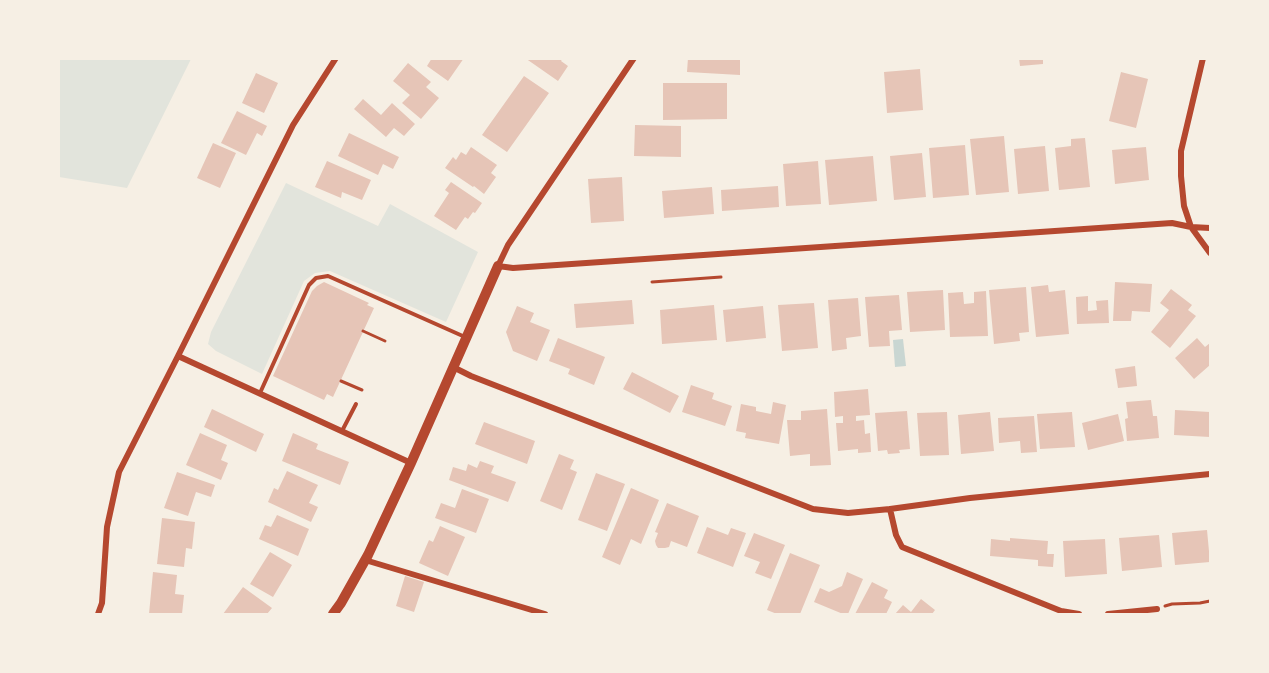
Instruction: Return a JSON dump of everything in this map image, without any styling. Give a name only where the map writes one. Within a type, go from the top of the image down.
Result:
[{"type":"street","points":[[98,615],[102,603],[107,527],[119,472],[292,125],[336,58]]},
{"type":"street","points":[[333,615],[365,560],[411,463],[508,245],[634,58]]},
{"type":"street","points":[[1203,58],[1181,152],[1181,189],[1191,227],[1210,253]]},
{"type":"street","points":[[498,266],[513,268],[1172,223],[1210,228]]},
{"type":"street","points":[[178,356],[411,463]]},
{"type":"street","points":[[453,368],[813,509],[848,513],[970,498],[1210,474]]},
{"type":"street","points":[[890,509],[896,535],[902,547],[1061,611],[1079,615]]},
{"type":"street","points":[[365,560],[545,615]]},
{"type":"street","points":[[1108,615],[1156,609]]},
{"type":"lane","points":[[260,393],[309,285],[316,278],[328,276],[467,338]]},
{"type":"lane","points":[[342,431],[356,404]]},
{"type":"path","points":[[652,282],[721,277]]},
{"type":"path","points":[[363,332],[385,341]]},
{"type":"path","points":[[341,381],[362,390]]},
{"type":"path","points":[[1172,604],[1210,601]]},
{"type":"shaded area","points":[[58,59],[191,59],[127,188],[59,177]]},
{"type":"shaded area","points":[[286,183],[378,226],[390,204],[478,252],[446,322],[330,271],[315,273],[304,281],[262,374],[216,351],[208,344],[211,332]]},
{"type":"shaded area","points":[[903,339],[906,366],[895,367],[893,340]]},
{"type":"building","points":[[432,58],[464,58],[448,81],[427,66]]},
{"type":"building","points":[[525,58],[563,58],[561,61],[568,66],[558,81]]},
{"type":"building","points":[[688,58],[740,58],[740,75],[687,72]]},
{"type":"building","points":[[1019,58],[1043,58],[1043,64],[1020,66]]},
{"type":"building","points":[[408,63],[431,82],[426,87],[439,98],[421,119],[402,103],[410,95],[393,81]]},
{"type":"building","points":[[920,69],[923,110],[887,113],[884,72]]},
{"type":"building","points":[[1121,72],[1148,79],[1136,128],[1109,121]]},
{"type":"building","points":[[256,73],[278,83],[264,113],[242,103]]},
{"type":"building","points":[[524,76],[549,93],[507,152],[482,135]]},
{"type":"building","points":[[663,83],[727,83],[727,119],[663,120]]},
{"type":"building","points":[[363,99],[381,115],[392,103],[415,124],[404,136],[394,128],[386,137],[354,109]]},
{"type":"building","points":[[237,111],[267,126],[262,136],[257,133],[246,155],[221,143]]},
{"type":"building","points":[[635,125],[681,126],[681,157],[634,156]]},
{"type":"building","points":[[349,133],[399,157],[393,169],[383,164],[378,175],[338,156]]},
{"type":"building","points":[[1004,136],[1009,192],[976,195],[970,139]]},
{"type":"building","points":[[1085,138],[1090,187],[1059,190],[1055,148],[1071,146],[1071,139]]},
{"type":"building","points":[[213,143],[236,153],[220,188],[197,178]]},
{"type":"building","points":[[965,145],[969,195],[933,198],[929,148]]},
{"type":"building","points":[[1045,146],[1049,191],[1018,194],[1014,149]]},
{"type":"building","points":[[471,147],[497,165],[491,173],[496,177],[484,194],[445,168],[453,157],[456,160],[461,152],[466,155]]},
{"type":"building","points":[[1146,147],[1149,180],[1115,184],[1112,150]]},
{"type":"building","points":[[922,153],[926,197],[894,200],[890,156]]},
{"type":"building","points":[[873,156],[877,201],[829,205],[825,160]]},
{"type":"building","points":[[327,161],[371,180],[362,200],[342,192],[341,198],[315,187]]},
{"type":"building","points":[[818,161],[821,204],[786,206],[783,164]]},
{"type":"building","points":[[622,177],[624,221],[591,223],[588,179]]},
{"type":"building","points":[[451,182],[482,203],[468,219],[465,217],[456,230],[434,216],[449,193],[445,190]]},
{"type":"building","points":[[778,186],[779,207],[722,211],[721,190]]},
{"type":"building","points":[[712,187],[714,214],[664,218],[662,191]]},
{"type":"building","points":[[324,282],[369,303],[367,305],[374,308],[333,397],[327,394],[324,400],[273,376],[312,291]]},
{"type":"building","points":[[1115,282],[1152,284],[1150,312],[1132,311],[1131,321],[1113,321]]},
{"type":"building","points":[[1048,285],[1049,292],[1065,290],[1069,334],[1036,337],[1031,287]]},
{"type":"building","points":[[1026,287],[1029,332],[1019,333],[1020,341],[994,344],[989,290]]},
{"type":"building","points":[[1171,289],[1192,305],[1188,310],[1196,316],[1170,348],[1151,332],[1169,310],[1160,303]]},
{"type":"building","points":[[943,290],[945,330],[910,332],[907,292]]},
{"type":"building","points":[[986,291],[988,336],[950,337],[948,293],[963,292],[964,304],[974,303],[974,292]]},
{"type":"building","points":[[899,295],[902,330],[889,331],[890,346],[869,347],[865,297]]},
{"type":"building","points":[[1088,296],[1088,311],[1097,310],[1096,301],[1108,300],[1109,323],[1077,324],[1076,297]]},
{"type":"building","points":[[858,298],[861,336],[846,338],[847,349],[832,351],[828,300]]},
{"type":"building","points":[[632,300],[634,324],[576,328],[574,304]]},
{"type":"building","points":[[814,303],[818,348],[782,351],[778,305]]},
{"type":"building","points":[[714,305],[717,340],[662,344],[660,310]]},
{"type":"building","points":[[517,306],[534,313],[530,322],[550,330],[537,361],[513,351],[506,332]]},
{"type":"building","points":[[763,306],[766,338],[726,342],[723,310]]},
{"type":"building","points":[[558,338],[605,357],[594,385],[568,374],[570,369],[549,361]]},
{"type":"building","points":[[1197,338],[1205,347],[1210,343],[1210,365],[1194,379],[1175,358]]},
{"type":"building","points":[[1135,366],[1137,386],[1118,388],[1115,369]]},
{"type":"building","points":[[632,372],[679,396],[670,413],[623,389]]},
{"type":"building","points":[[691,385],[714,393],[712,399],[732,406],[725,426],[682,412]]},
{"type":"building","points":[[868,389],[870,415],[856,416],[856,421],[864,420],[865,434],[870,433],[871,452],[858,453],[858,449],[838,451],[836,423],[843,423],[843,416],[835,417],[834,392]]},
{"type":"building","points":[[1151,400],[1153,416],[1157,416],[1159,438],[1127,441],[1126,402]]},
{"type":"building","points":[[773,402],[786,405],[779,444],[745,438],[746,433],[736,431],[741,404],[756,407],[756,411],[771,414]]},
{"type":"building","points":[[212,409],[264,434],[256,452],[204,427]]},
{"type":"building","points":[[827,409],[831,465],[810,466],[810,454],[790,456],[787,420],[801,420],[801,411]]},
{"type":"building","points":[[1175,410],[1210,412],[1210,437],[1174,435]]},
{"type":"building","points":[[907,411],[910,449],[888,454],[887,450],[878,451],[875,413]]},
{"type":"building","points":[[947,412],[949,455],[920,456],[917,413]]},
{"type":"building","points":[[990,412],[994,451],[961,454],[958,415]]},
{"type":"building","points":[[1072,412],[1075,447],[1040,449],[1037,414]]},
{"type":"building","points":[[1118,414],[1124,441],[1088,450],[1082,423]]},
{"type":"building","points":[[1034,416],[1037,452],[1021,453],[1020,441],[999,443],[998,418]]},
{"type":"building","points":[[484,422],[535,441],[527,464],[475,444]]},
{"type":"building","points":[[200,433],[227,445],[221,460],[228,463],[221,480],[186,465]]},
{"type":"building","points":[[293,433],[318,444],[316,449],[349,462],[340,485],[282,461]]},
{"type":"building","points":[[559,454],[574,460],[570,469],[577,472],[562,510],[540,501]]},
{"type":"building","points":[[480,461],[494,466],[491,473],[516,482],[508,502],[449,480],[453,467],[466,471],[468,464],[477,468]]},
{"type":"building","points":[[287,471],[318,485],[309,503],[318,507],[311,522],[268,502],[274,488],[278,490]]},
{"type":"building","points":[[177,472],[215,485],[211,497],[196,492],[188,516],[164,508]]},
{"type":"building","points":[[596,473],[625,484],[607,531],[578,520]]},
{"type":"building","points":[[631,488],[659,500],[641,544],[631,539],[620,565],[602,557]]},
{"type":"building","points":[[462,489],[489,499],[476,533],[435,518],[441,503],[455,508]]},
{"type":"building","points":[[667,503],[699,516],[687,547],[671,541],[669,547],[658,548],[656,545],[658,533],[655,532]]},
{"type":"building","points":[[277,515],[309,529],[298,556],[259,539],[265,525],[271,527]]},
{"type":"building","points":[[162,518],[195,522],[192,549],[186,548],[184,567],[157,564]]},
{"type":"building","points":[[440,526],[465,537],[448,576],[419,563],[429,540],[433,542]]},
{"type":"building","points":[[707,527],[728,535],[731,528],[746,533],[733,567],[697,553]]},
{"type":"building","points":[[1207,530],[1210,562],[1175,565],[1172,533]]},
{"type":"building","points":[[754,533],[785,545],[771,579],[755,573],[760,562],[744,556]]},
{"type":"building","points":[[1159,535],[1162,567],[1122,571],[1119,538]]},
{"type":"building","points":[[1010,538],[1048,541],[1047,554],[1054,554],[1053,567],[1038,566],[1038,560],[990,556],[991,539],[1010,541]]},
{"type":"building","points":[[1105,539],[1107,574],[1065,577],[1063,541]]},
{"type":"building","points":[[270,552],[292,565],[273,597],[250,584]]},
{"type":"building","points":[[790,553],[820,565],[800,614],[777,614],[767,610]]},
{"type":"building","points":[[153,572],[177,575],[175,594],[184,595],[182,614],[149,614]]},
{"type":"building","points":[[847,572],[863,579],[848,614],[814,602],[820,588],[829,592],[842,586]]},
{"type":"building","points":[[405,576],[424,582],[414,612],[396,606]]},
{"type":"building","points":[[872,582],[888,590],[884,598],[892,602],[886,614],[855,614]]},
{"type":"building","points":[[243,587],[272,608],[267,614],[223,614]]},
{"type":"building","points":[[921,599],[935,610],[932,614],[895,614],[903,605],[911,612]]}]
